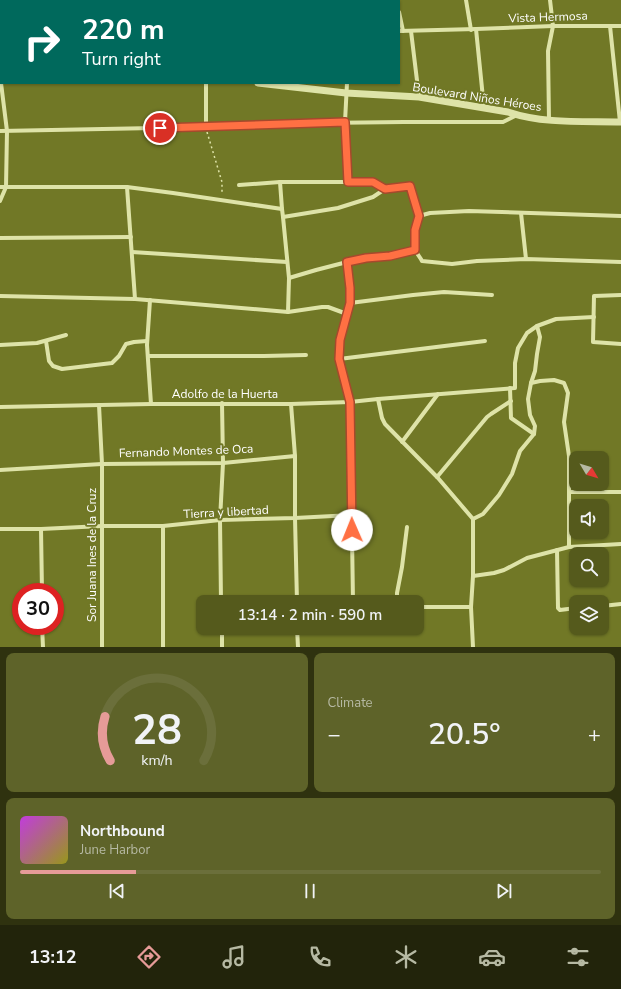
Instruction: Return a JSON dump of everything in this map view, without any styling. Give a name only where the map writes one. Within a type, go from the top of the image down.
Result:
[{"type":"street","points":[[466,0],[471,30]]},
{"type":"street","points":[[549,120],[548,51],[553,26],[550,0]]},
{"type":"street","name":"Vista Hermosa","points":[[401,31],[471,30],[553,26],[621,26]]},
{"type":"street","points":[[610,26],[621,122]]},
{"type":"street","points":[[476,29],[484,108]]},
{"type":"street","points":[[411,31],[419,97]]},
{"type":"street","points":[[0,200],[6,187],[6,131],[1,84]]},
{"type":"street","points":[[206,84],[206,128]]},
{"type":"street","name":"Boulevard Niños Héroes","points":[[267,84],[346,93],[419,97],[549,120],[621,122]]},
{"type":"street","points":[[346,84],[345,122],[348,182]]},
{"type":"street","points":[[0,131],[206,128],[345,122],[503,122],[518,115]]},
{"type":"street","points":[[280,182],[289,278],[288,312]]},
{"type":"street","points":[[239,185],[280,182],[373,182],[385,189]]},
{"type":"street","points":[[283,217],[338,208],[373,197],[385,189],[410,186],[419,216],[415,230],[415,250],[422,261],[452,264],[477,261],[526,259],[621,262]]},
{"type":"street","points":[[0,187],[127,187],[282,209]]},
{"type":"street","points":[[127,187],[135,299]]},
{"type":"street","points":[[419,216],[430,213],[469,211],[621,216]]},
{"type":"street","points":[[521,212],[526,259]]},
{"type":"street","points":[[0,238],[131,236]]},
{"type":"street","points":[[289,278],[347,262],[366,258],[390,256],[415,250]]},
{"type":"street","points":[[132,252],[287,262]]},
{"type":"street","points":[[347,262],[350,303],[340,340],[339,359],[350,402],[353,595]]},
{"type":"street","points":[[350,303],[413,294],[444,292],[492,295]]},
{"type":"street","points":[[621,295],[594,296],[593,342],[621,344]]},
{"type":"street","points":[[0,296],[135,299],[288,312],[328,307],[347,314]]},
{"type":"street","points":[[150,300],[147,341],[151,404]]},
{"type":"street","points":[[534,434],[511,418],[510,388],[515,388],[515,363],[518,348],[527,333],[537,326],[556,319],[594,317]]},
{"type":"street","points":[[473,519],[483,514],[499,495],[512,474],[520,451],[534,434],[535,426],[530,415],[528,399],[535,371],[540,337],[537,326]]},
{"type":"street","points":[[0,345],[37,343],[66,336]]},
{"type":"street","points":[[46,341],[48,360],[53,366],[62,369],[112,363],[119,356],[126,344],[147,341]]},
{"type":"street","points":[[339,359],[485,341]]},
{"type":"street","points":[[148,356],[264,356],[306,354]]},
{"type":"street","points":[[531,383],[554,380],[564,383],[568,393],[564,422],[570,492],[569,547]]},
{"type":"street","name":"Adolfo de la Huerta","points":[[0,407],[350,402],[510,388]]},
{"type":"street","points":[[402,442],[438,394]]},
{"type":"street","points":[[378,399],[382,418],[385,424],[437,476],[473,519],[473,576],[471,607],[473,647]]},
{"type":"street","points":[[437,476],[487,417],[511,401]]},
{"type":"street","points":[[221,595],[220,520],[223,462],[222,403]]},
{"type":"street","points":[[291,404],[295,456],[296,595]]},
{"type":"street","name":"Sor Juana Ines de la Cruz","points":[[99,405],[102,464],[102,647]]},
{"type":"street","name":"Fernando Montes de Oca","points":[[0,470],[102,464],[223,462],[295,456]]},
{"type":"street","points":[[570,492],[621,492]]},
{"type":"street","name":"Tierra y libertad","points":[[41,529],[102,526],[163,526],[220,520],[352,515]]},
{"type":"street","points":[[163,526],[163,647]]},
{"type":"street","points":[[396,595],[403,561],[407,527]]},
{"type":"street","points":[[0,529],[41,529],[42,583]]},
{"type":"street","points":[[473,576],[504,570],[527,558],[569,547],[621,544]]},
{"type":"street","points":[[557,550],[558,608],[560,610],[569,609]]},
{"type":"street","points":[[609,605],[621,604]]},
{"type":"street","points":[[424,607],[471,607]]},
{"type":"street","points":[[42,635],[43,647]]},
{"type":"street","points":[[222,635],[222,647]]},
{"type":"street","points":[[297,635],[298,647]]},
{"type":"path","points":[[206,128],[222,182],[223,200]]},
{"type":"route","points":[[160,128],[206,128],[345,122],[348,182],[373,182],[385,189],[410,186],[419,216],[415,230],[415,250],[390,256],[366,258],[347,262],[350,303],[340,340],[339,359],[350,402],[352,530]]}]
